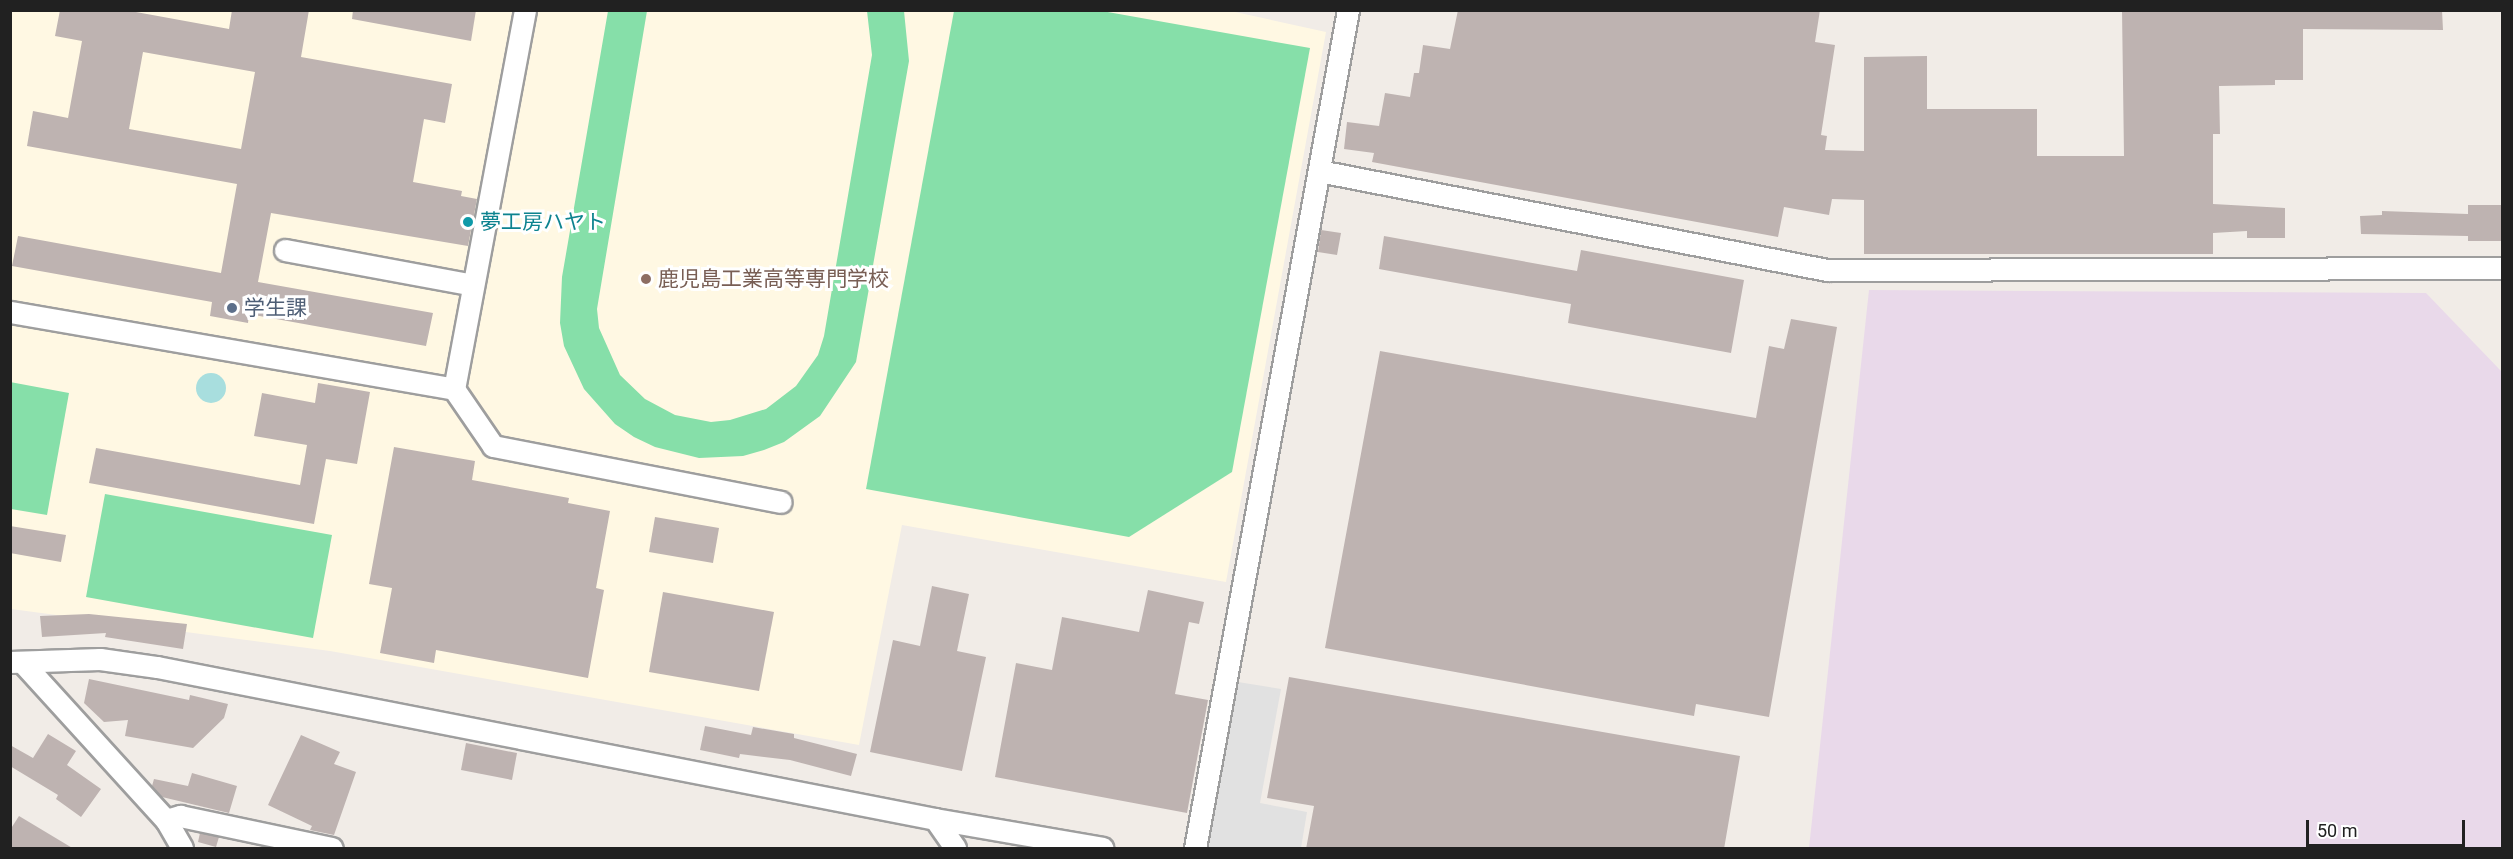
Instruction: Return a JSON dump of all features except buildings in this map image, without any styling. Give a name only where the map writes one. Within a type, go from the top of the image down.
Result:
[{"type":"street","points":[[525,10],[454,389],[493,446],[781,502]]},
{"type":"street","points":[[1195,849],[1348,10]]},
{"type":"street","points":[[1319,171],[1827,270],[2502,268]]},
{"type":"street","points":[[285,250],[473,285]]},
{"type":"street","points":[[10,312],[454,389]]},
{"type":"street","points":[[16,662],[100,658],[157,667],[935,819],[1104,849]]},
{"type":"street","points":[[16,662],[166,820],[182,849]]},
{"type":"street","points":[[166,820],[180,816],[332,849]]},
{"type":"street","points":[[935,819],[955,849]]},
{"type":"shaded area","name":"鹿児島工業高等専門学校","points":[[1226,10],[1326,32],[1226,582],[902,525],[859,745],[330,651],[11,609],[11,11]]},
{"type":"shaded area","points":[[1869,290],[2426,293],[2502,372],[2502,848],[1809,848]]},
{"type":"shaded area","points":[[1238,682],[1281,689],[1260,803],[1307,812],[1301,848],[1208,848]]},
{"type":"green space","points":[[608,11],[647,11],[597,309],[599,328],[620,375],[645,399],[675,415],[711,422],[730,420],[766,409],[796,386],[818,355],[824,336],[872,55],[867,11],[904,11],[909,61],[856,362],[820,416],[784,442],[764,450],[743,456],[699,458],[655,447],[634,437],[615,424],[584,389],[564,346],[560,323],[562,277]]},
{"type":"green space","points":[[954,11],[1102,11],[1310,48],[1232,472],[1129,537],[866,489]]},
{"type":"green space","points":[[10,382],[69,393],[47,515],[11,509]]},
{"type":"green space","points":[[105,494],[332,535],[313,638],[86,597]]},
{"type":"water","points":[[211,373],[222,377],[226,388],[222,399],[211,403],[200,399],[196,388],[200,377]]},
{"type":"place","name":"夢工房ハヤト","points":[[468,222]]},
{"type":"place","name":"鹿児島工業高等専門学校","points":[[646,279]]},
{"type":"place","name":"学生課","points":[[232,308]]}]
